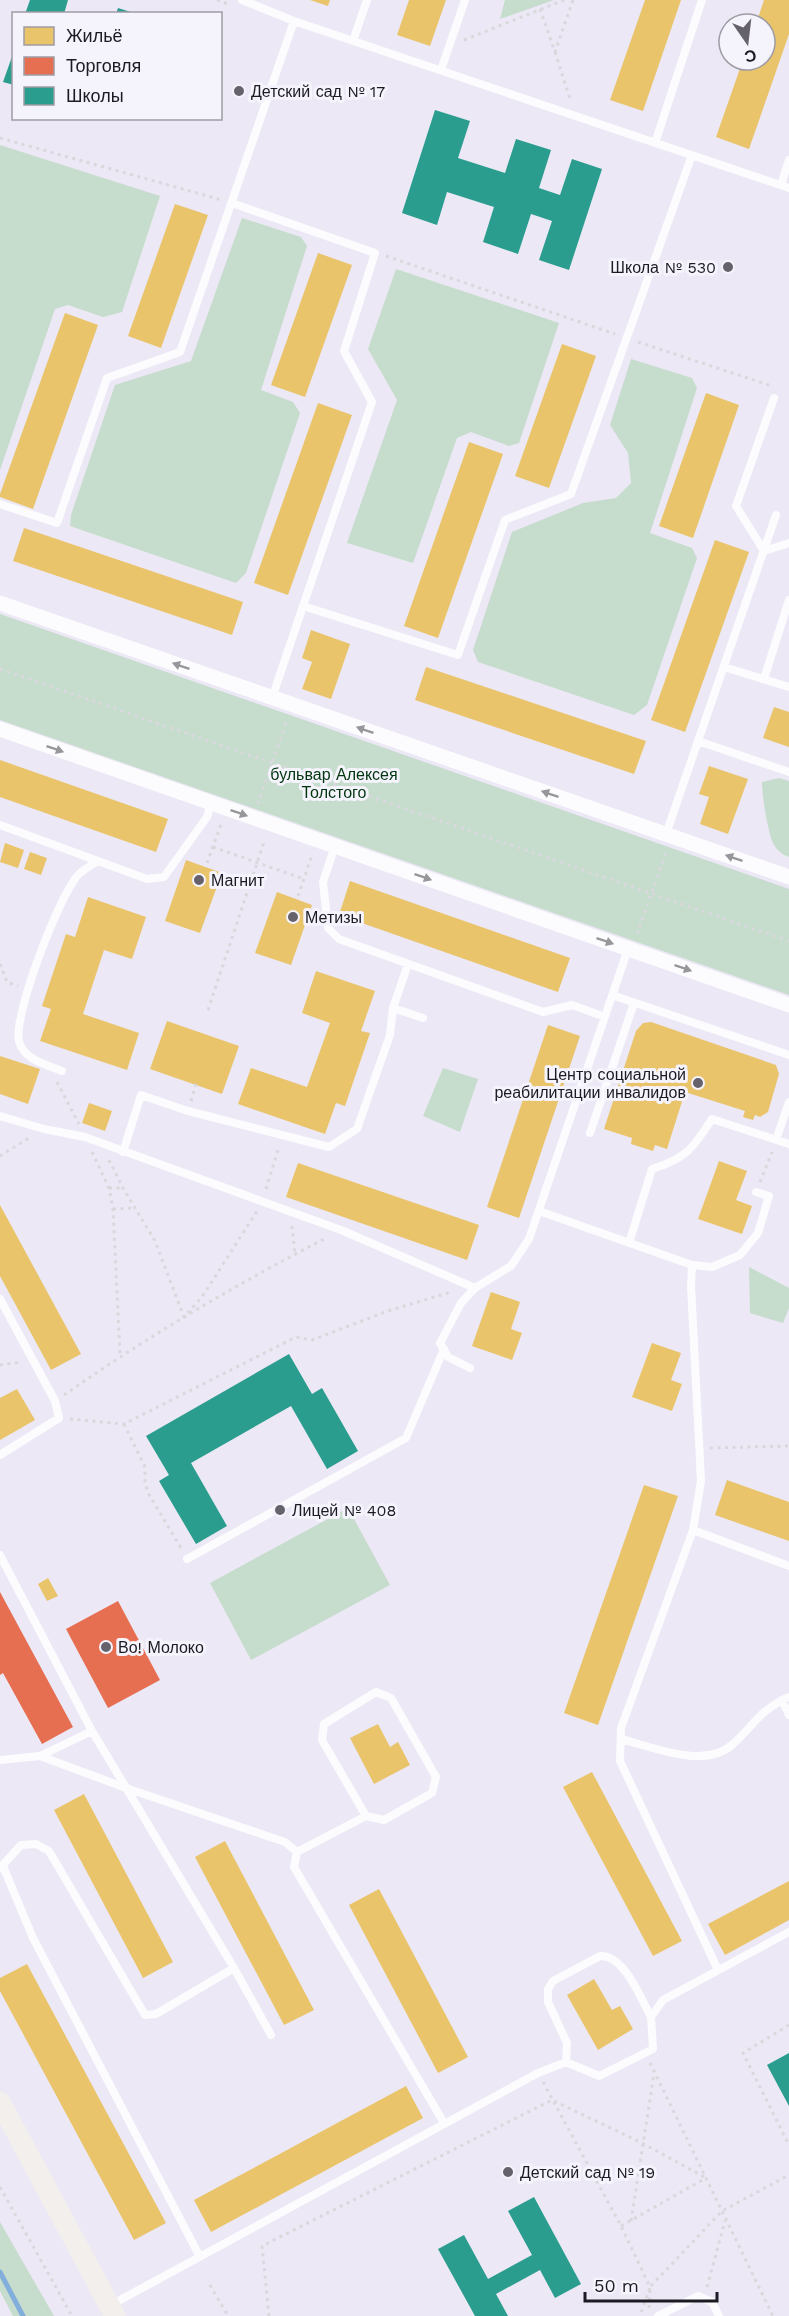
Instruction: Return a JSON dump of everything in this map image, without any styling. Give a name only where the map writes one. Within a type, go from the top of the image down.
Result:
[{"type":"street","points":[[0,603],[292,705],[667,841],[789,877]]},
{"type":"street","points":[[0,729],[789,1005]]},
{"type":"street","points":[[0,2102],[112,2311]]},
{"type":"lane","points":[[242,0],[294,21],[785,186],[789,160]]},
{"type":"lane","points":[[353,41],[367,0]]},
{"type":"lane","points":[[441,70],[465,0]]},
{"type":"lane","points":[[655,143],[702,0]]},
{"type":"lane","points":[[0,504],[57,522],[108,378],[180,352],[294,21]]},
{"type":"lane","points":[[303,606],[458,655],[505,520],[571,494],[692,155]]},
{"type":"lane","points":[[232,202],[375,253],[344,351],[372,402],[272,698]]},
{"type":"lane","points":[[764,551],[736,506],[774,398]]},
{"type":"lane","points":[[667,841],[698,741],[776,515]]},
{"type":"lane","points":[[764,551],[789,543]]},
{"type":"lane","points":[[764,679],[789,600]]},
{"type":"lane","points":[[724,667],[789,687]]},
{"type":"lane","points":[[698,741],[789,772]]},
{"type":"lane","points":[[0,825],[147,879],[164,877],[207,817],[211,803]]},
{"type":"lane","points":[[335,846],[323,882],[328,928],[339,939],[543,1012],[572,1005],[605,1017]]},
{"type":"lane","points":[[62,1071],[27,1056],[19,1041],[19,1025],[38,957],[68,889],[79,873],[98,861]]},
{"type":"lane","points":[[470,1368],[448,1357],[440,1343],[471,1287],[511,1266],[529,1239],[628,949]]},
{"type":"lane","points":[[123,1152],[141,1095],[188,1111],[329,1148],[357,1129],[390,1035],[393,1008],[408,964]]},
{"type":"lane","points":[[612,995],[789,1055]]},
{"type":"lane","points":[[590,1133],[634,1003]]},
{"type":"lane","points":[[393,1008],[423,1018]]},
{"type":"lane","points":[[776,1140],[789,1102]]},
{"type":"lane","points":[[0,1116],[44,1129],[85,1137],[341,1230],[471,1287]]},
{"type":"lane","points":[[629,1243],[652,1169],[689,1153],[712,1119],[789,1144]]},
{"type":"lane","points":[[539,1211],[692,1265],[712,1267],[740,1255],[758,1233],[769,1196],[756,1192]]},
{"type":"lane","points":[[692,1265],[691,1286],[701,1481],[693,1530],[621,1728],[620,1761],[718,1970]]},
{"type":"lane","points":[[0,1299],[55,1401],[60,1418],[0,1455]]},
{"type":"lane","points":[[188,1559],[405,1438],[444,1349]]},
{"type":"lane","points":[[693,1530],[789,1566]]},
{"type":"lane","points":[[0,1555],[3,1567],[92,1731],[234,1968],[271,2035]]},
{"type":"lane","points":[[297,1852],[366,1816],[384,1820],[432,1793],[436,1777],[391,1698],[376,1692],[324,1724],[322,1740],[366,1816]]},
{"type":"lane","points":[[621,1739],[698,1757],[717,1754],[732,1745],[768,1708],[785,1699],[789,1715]]},
{"type":"lane","points":[[0,1760],[40,1756],[92,1731]]},
{"type":"lane","points":[[40,1756],[285,1842],[297,1852]]},
{"type":"lane","points":[[199,2255],[33,1938],[1,1867],[21,1845],[36,1844],[49,1851],[146,2015],[156,2014],[234,1968]]},
{"type":"lane","points":[[297,1852],[294,1867],[444,2123]]},
{"type":"lane","points":[[651,2017],[663,2000],[789,1932]]},
{"type":"lane","points":[[112,2311],[199,2255],[538,2073],[566,2062],[599,2076],[653,2049],[651,2017],[621,1965],[607,1955],[600,1956],[553,1981],[548,1989],[548,2002],[567,2043],[566,2062]]},
{"type":"lane","points":[[658,2316],[698,2296],[712,2302],[719,2316]]},
{"type":"path","points":[[449,47],[564,0]]},
{"type":"path","points":[[555,52],[573,0]]},
{"type":"path","points":[[540,9],[576,116]]},
{"type":"path","points":[[0,138],[232,202]]},
{"type":"path","points":[[375,253],[777,388],[774,398]]},
{"type":"path","points":[[0,669],[789,940]]},
{"type":"path","points":[[254,818],[292,705]]},
{"type":"path","points":[[207,863],[222,822]]},
{"type":"path","points":[[208,1010],[265,837]]},
{"type":"path","points":[[636,935],[667,841]]},
{"type":"path","points":[[213,847],[304,879]]},
{"type":"path","points":[[298,896],[312,853]]},
{"type":"path","points":[[0,964],[7,982]]},
{"type":"path","points":[[48,1065],[109,1188],[113,1209],[120,1356]]},
{"type":"path","points":[[0,1156],[44,1129]]},
{"type":"path","points":[[184,1317],[202,1297],[262,1203],[282,1136]]},
{"type":"path","points":[[756,1192],[776,1140]]},
{"type":"path","points":[[102,1144],[123,1188],[155,1241],[184,1317]]},
{"type":"path","points":[[109,1188],[123,1188]]},
{"type":"path","points":[[113,1209],[135,1208]]},
{"type":"path","points":[[290,1213],[295,1254]]},
{"type":"path","points":[[55,1401],[120,1356],[184,1317],[341,1230]]},
{"type":"path","points":[[60,1418],[124,1424],[296,1336],[312,1340],[388,1311],[471,1287]]},
{"type":"path","points":[[0,1365],[33,1360]]},
{"type":"path","points":[[124,1424],[144,1467],[148,1493],[188,1559]]},
{"type":"path","points":[[699,1448],[789,1446]]},
{"type":"path","points":[[789,2025],[743,2053],[789,2145]]},
{"type":"path","points":[[645,2053],[773,2316]]},
{"type":"path","points":[[631,2221],[655,2072]]},
{"type":"path","points":[[538,2073],[621,2226],[650,2287],[649,2315]]},
{"type":"path","points":[[552,2100],[642,2143],[706,2178]]},
{"type":"path","points":[[269,2316],[262,2246],[552,2100]]},
{"type":"path","points":[[640,2316],[650,2287],[722,2211],[789,2175]]},
{"type":"path","points":[[621,2226],[706,2178]]},
{"type":"path","points":[[0,2187],[72,2316]]},
{"type":"path","points":[[704,2299],[726,2219]]},
{"type":"path","points":[[210,2285],[228,2316]]},
{"type":"green space","points":[[505,0],[554,0],[500,19]]},
{"type":"green space","points":[[0,145],[160,196],[122,312],[103,317],[68,305],[55,309],[0,470]]},
{"type":"green space","points":[[242,218],[301,237],[307,246],[261,390],[293,402],[300,413],[246,573],[236,583],[70,526],[71,515],[115,385],[191,361]]},
{"type":"green space","points":[[396,269],[559,323],[519,443],[509,446],[471,432],[457,438],[413,563],[347,543],[397,400],[368,349]]},
{"type":"green space","points":[[631,359],[692,378],[697,388],[650,533],[692,548],[697,558],[647,705],[634,715],[478,662],[473,650],[512,532],[583,503],[616,498],[631,483],[628,453],[610,425]]},
{"type":"green space","name":"бульвар Алексея Толстого","points":[[0,614],[789,889],[789,995],[0,720]]},
{"type":"green space","points":[[779,778],[789,781],[789,857],[774,845],[763,796],[762,782]]},
{"type":"green space","points":[[443,1068],[478,1079],[460,1132],[423,1116]]},
{"type":"green space","points":[[749,1267],[789,1288],[789,1308],[783,1323],[750,1313]]},
{"type":"green space","points":[[348,1508],[390,1585],[251,1660],[210,1583]]},
{"type":"green space","points":[[0,2222],[54,2316],[13,2316],[0,2291]]},
{"type":"building: Жильё","points":[[310,0],[330,0],[328,6]]},
{"type":"building: Жильё","points":[[409,0],[446,0],[430,46],[397,35]]},
{"type":"building: Жильё","points":[[645,0],[681,0],[643,111],[610,100]]},
{"type":"building: Жильё","points":[[764,0],[789,0],[789,34],[777,68],[777,12],[760,12]]},
{"type":"building: Жильё","points":[[739,72],[776,72],[749,149],[716,137]]},
{"type":"building: Жильё","points":[[175,204],[208,215],[161,348],[128,336]]},
{"type":"building: Жильё","points":[[318,253],[352,265],[305,397],[271,385]]},
{"type":"building: Жильё","points":[[65,313],[98,325],[33,509],[0,497],[0,494]]},
{"type":"building: Жильё","points":[[562,344],[596,356],[549,488],[515,476]]},
{"type":"building: Жильё","points":[[706,393],[739,405],[693,538],[659,526]]},
{"type":"building: Жильё","points":[[318,403],[352,415],[288,595],[254,583]]},
{"type":"building: Жильё","points":[[469,442],[503,454],[438,638],[404,626]]},
{"type":"building: Жильё","points":[[24,528],[243,602],[232,635],[13,561]]},
{"type":"building: Жильё","points":[[715,540],[749,552],[685,732],[651,720]]},
{"type":"building: Жильё","points":[[311,630],[350,644],[331,699],[302,689],[312,662],[302,658]]},
{"type":"building: Жильё","points":[[426,667],[646,741],[634,774],[415,700]]},
{"type":"building: Жильё","points":[[774,707],[789,712],[789,747],[763,738]]},
{"type":"building: Жильё","points":[[0,760],[168,819],[156,852],[0,797]]},
{"type":"building: Жильё","points":[[709,766],[748,779],[728,834],[700,824],[709,797],[699,794]]},
{"type":"building: Жильё","points":[[5,843],[24,850],[18,868],[0,862]]},
{"type":"building: Жильё","points":[[30,852],[47,858],[41,875],[24,869]]},
{"type":"building: Жильё","points":[[186,860],[222,873],[200,933],[165,921]]},
{"type":"building: Жильё","points":[[350,881],[570,958],[558,992],[339,915]]},
{"type":"building: Жильё","points":[[277,892],[312,905],[291,965],[255,953]]},
{"type":"building: Жильё","points":[[88,897],[146,917],[132,959],[104,950],[83,1014],[139,1033],[127,1070],[40,1041],[51,1009],[42,1006],[66,934],[75,937]]},
{"type":"building: Жильё","points":[[316,971],[375,991],[361,1031],[370,1033],[345,1106],[336,1103],[325,1134],[238,1104],[251,1068],[307,1087],[330,1023],[302,1013]]},
{"type":"building: Жильё","points":[[167,1021],[239,1046],[222,1094],[150,1069]]},
{"type":"building: Жильё","name":"Центр социальной реабилитации инвалидов","points":[[651,1022],[776,1065],[779,1074],[768,1112],[760,1117],[755,1115],[753,1120],[743,1117],[745,1111],[685,1092],[667,1149],[655,1145],[653,1151],[631,1144],[632,1138],[604,1129],[636,1031],[643,1023]]},
{"type":"building: Жильё","points":[[548,1025],[580,1036],[519,1218],[487,1207]]},
{"type":"building: Жильё","points":[[0,1056],[40,1069],[28,1104],[0,1094]]},
{"type":"building: Жильё","points":[[89,1103],[112,1111],[105,1131],[82,1123]]},
{"type":"building: Жильё","points":[[719,1161],[747,1171],[736,1200],[752,1206],[742,1234],[698,1219]]},
{"type":"building: Жильё","points":[[298,1163],[479,1225],[467,1260],[286,1197]]},
{"type":"building: Жильё","points":[[0,1205],[81,1354],[51,1370],[0,1276]]},
{"type":"building: Жильё","points":[[491,1292],[520,1302],[511,1329],[522,1333],[512,1360],[472,1346]]},
{"type":"building: Жильё","points":[[652,1343],[681,1353],[671,1380],[682,1384],[672,1411],[632,1397]]},
{"type":"building: Жильё","points":[[17,1389],[35,1420],[0,1440],[0,1398]]},
{"type":"building: Жильё","points":[[727,1480],[789,1502],[789,1541],[715,1515]]},
{"type":"building: Жильё","points":[[644,1485],[678,1496],[598,1725],[564,1713]]},
{"type":"building: Жильё","points":[[48,1578],[58,1596],[47,1601],[38,1584]]},
{"type":"building: Жильё","points":[[378,1724],[390,1747],[398,1742],[410,1765],[374,1784],[350,1738]]},
{"type":"building: Жильё","points":[[592,1772],[682,1941],[653,1956],[563,1787]]},
{"type":"building: Жильё","points":[[84,1794],[173,1962],[143,1978],[54,1810]]},
{"type":"building: Жильё","points":[[225,1841],[314,2010],[284,2025],[195,1857]]},
{"type":"building: Жильё","points":[[789,1881],[789,1920],[725,1955],[708,1924]]},
{"type":"building: Жильё","points":[[379,1889],[468,2057],[438,2073],[349,1905]]},
{"type":"building: Жильё","points":[[27,1964],[166,2223],[134,2240],[0,1991],[0,1978]]},
{"type":"building: Жильё","points":[[594,1979],[612,2010],[620,2006],[633,2029],[598,2050],[567,1995]]},
{"type":"building: Жильё","points":[[406,2086],[423,2118],[211,2232],[194,2200]]},
{"type":"building: Торговля","points":[[0,1592],[73,1727],[42,1744],[3,1673],[0,1675]]},
{"type":"building: Торговля","points":[[118,1601],[160,1680],[108,1708],[66,1629]]},
{"type":"building: Школы","points":[[30,0],[68,0],[65,12],[26,12]]},
{"type":"building: Школы","points":[[118,8],[131,12],[117,12]]},
{"type":"building: Школы","points":[[12,57],[12,84],[3,82]]},
{"type":"building: Школы","points":[[435,110],[470,121],[458,158],[505,173],[516,139],[551,150],[539,188],[560,195],[572,159],[602,169],[569,270],[539,260],[552,221],[531,214],[518,254],[483,242],[494,207],[447,192],[437,225],[402,213]]},
{"type":"building: Школы","points":[[289,1354],[312,1394],[322,1388],[358,1451],[327,1469],[291,1406],[191,1463],[227,1526],[196,1544],[159,1481],[169,1475],[146,1436]]},
{"type":"building: Школы","points":[[789,2053],[789,2106],[767,2065]]},
{"type":"building: Школы","points":[[534,2197],[581,2284],[555,2298],[540,2270],[496,2294],[508,2316],[475,2316],[438,2249],[464,2235],[488,2279],[532,2255],[508,2211]]},
{"type":"waterway","points":[[0,2272],[23,2316]]},
{"type":"place","name":"Детский сад № 17","points":[[239,91]]},
{"type":"place","name":"Школа № 530","points":[[728,267]]},
{"type":"place","name":"Магнит","points":[[199,880]]},
{"type":"place","name":"Метизы","points":[[293,917]]},
{"type":"place","name":"Центр социальной реабилитации инвалидов","points":[[698,1083]]},
{"type":"place","name":"Лицей № 408","points":[[280,1510]]},
{"type":"place","name":"Во! Молоко","points":[[106,1647]]},
{"type":"place","name":"Детский сад № 19","points":[[508,2172]]}]
